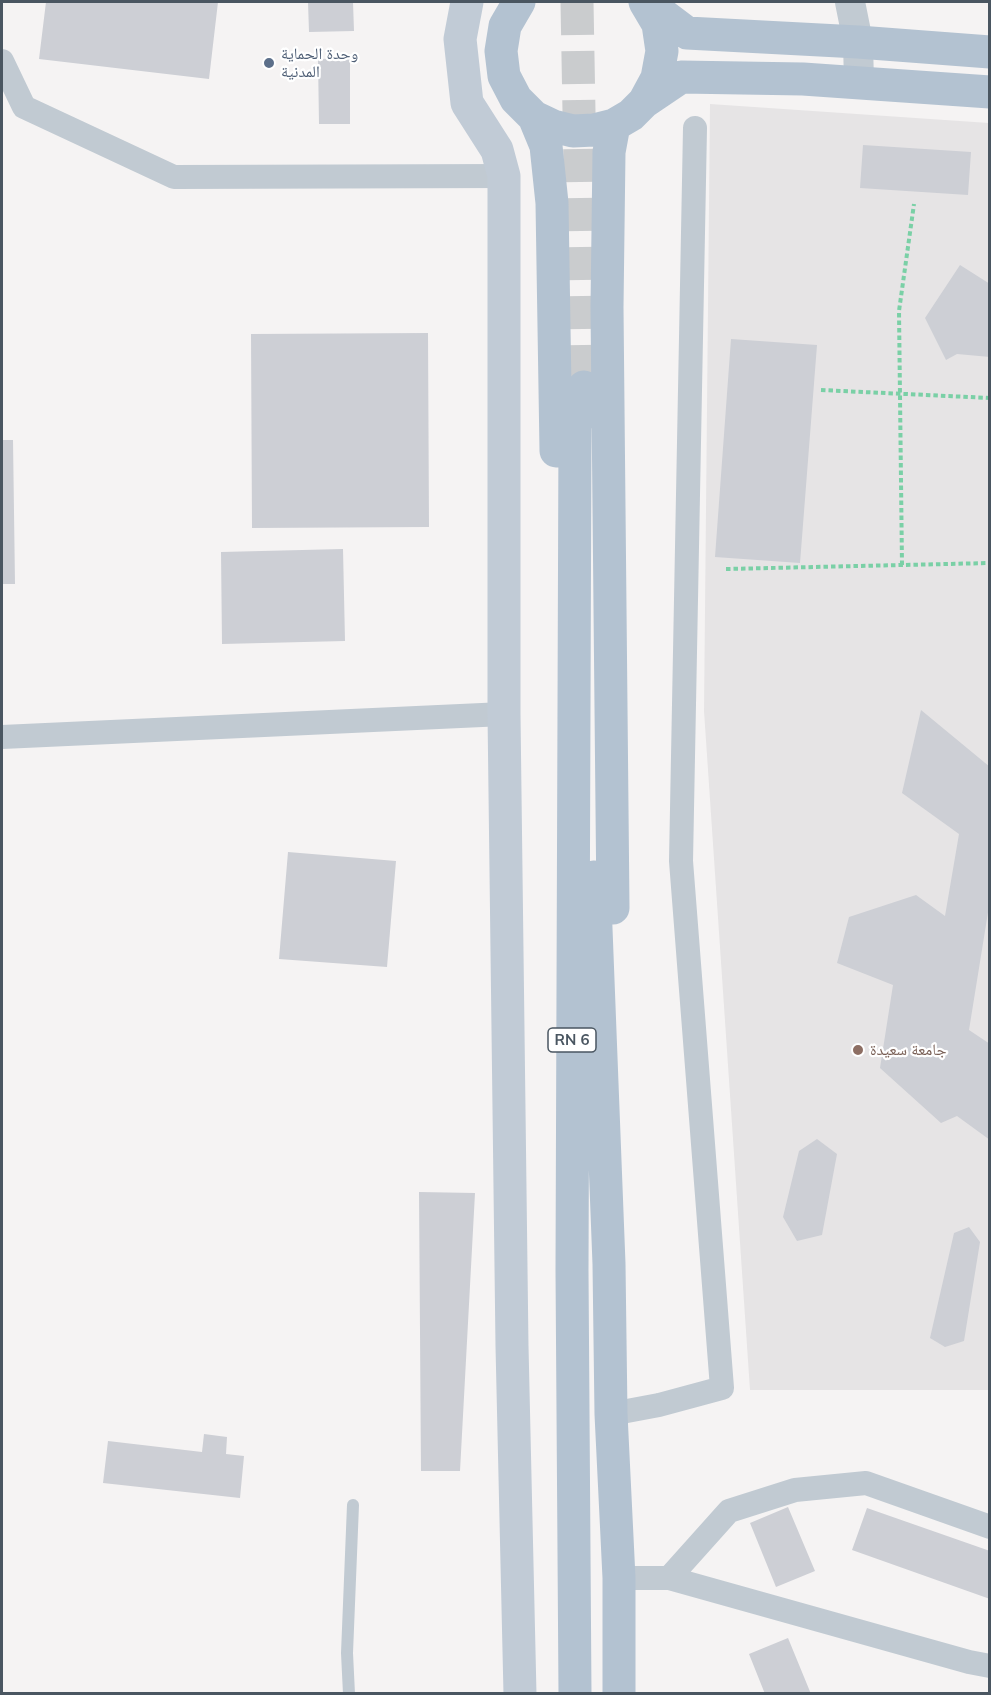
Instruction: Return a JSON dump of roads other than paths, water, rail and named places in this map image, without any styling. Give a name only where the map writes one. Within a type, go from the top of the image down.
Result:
[{"type":"main road","points":[[466,2],[460,39],[467,103],[497,150],[504,176],[504,714],[512,1346],[520,1694]]},
{"type":"main road","points":[[518,2],[503,34],[501,51],[504,76],[516,99],[534,117],[553,126],[573,131],[594,130],[614,125],[681,77],[859,83],[990,92]]},
{"type":"main road","points":[[645,2],[687,33],[990,52]]},
{"type":"main road","points":[[644,102],[657,78],[662,51],[658,24],[645,2]]},
{"type":"main road","name":"RN 6","points":[[534,117],[546,146],[552,203],[556,383],[559,974],[563,1129],[572,1270]]},
{"type":"main road","name":"RN 6","points":[[609,1264],[614,855],[608,295],[609,152],[614,125]]},
{"type":"main road","name":"RN 6","points":[[575,1694],[572,1270],[575,427],[584,387],[589,428],[595,882],[609,1264],[611,1414],[620,1578],[620,1694]]},
{"type":"street","points":[[850,2],[858,42],[859,83]]},
{"type":"street","points":[[2,61],[24,107],[174,177],[504,176]]},
{"type":"street","points":[[611,1414],[659,1405],[722,1388],[681,861],[695,128]]},
{"type":"street","points":[[2,737],[504,714]]},
{"type":"street","points":[[669,1578],[729,1511],[795,1490],[866,1484],[990,1527]]},
{"type":"street","points":[[620,1578],[669,1578],[990,1666]]},
{"type":"lane","points":[[349,1694],[347,1653],[353,1505]]},
{"type":"tunnel","points":[[577,2],[584,387]]},
{"type":"place","name":"وحدة الحماية المدنية","points":[[269,63]]},
{"type":"place","name":"جامعة سعيدة","points":[[858,1050]]}]
